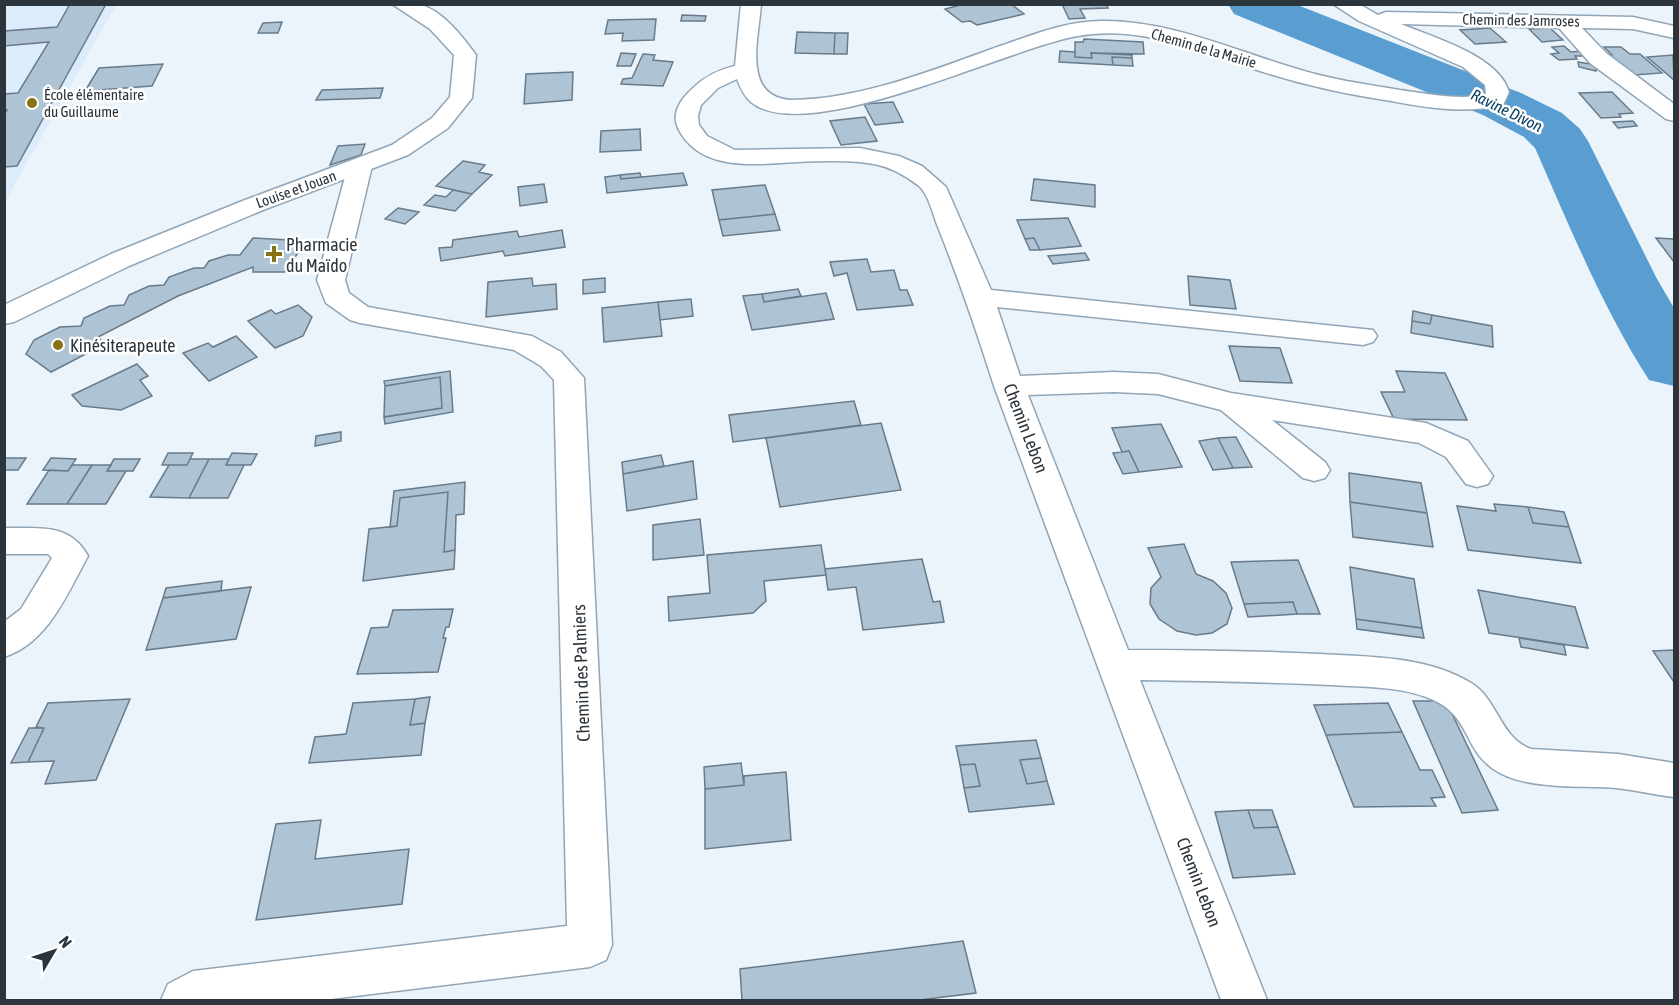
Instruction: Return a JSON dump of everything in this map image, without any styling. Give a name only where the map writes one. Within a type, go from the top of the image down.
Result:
[{"type":"street","name":"Louise et Jouan","points":[[4,316],[120,260],[254,205],[400,150],[440,123],[461,98],[465,55],[450,33],[437,23],[402,4]]},
{"type":"street","points":[[745,71],[751,26],[751,4]]},
{"type":"street","name":"Chemin de la Mairie","points":[[745,71],[747,84],[753,94],[762,101],[789,107],[836,103],[888,92],[1066,30],[1101,27],[1141,30],[1190,41],[1311,80],[1454,105],[1479,104],[1495,100],[1498,92],[1495,82],[1471,62],[1366,17],[1343,4]]},
{"type":"street","name":"Chemin des Jamroses","points":[[1366,17],[1633,23],[1674,32]]},
{"type":"street","points":[[1563,20],[1598,58],[1674,114]]},
{"type":"street","name":"Chemin Lebon","points":[[745,71],[730,73],[709,83],[689,105],[687,117],[690,129],[699,141],[716,151],[734,157],[845,154],[875,158],[905,166],[921,174],[934,186],[980,298],[1010,386],[1244,1000]]},
{"type":"street","name":"Chemin des Palmiers","points":[[184,1000],[193,994],[590,945],[569,378],[551,359],[522,342],[360,314],[336,297],[331,280],[360,166]]},
{"type":"street","points":[[980,298],[1029,301],[1363,336]]},
{"type":"street","points":[[1010,386],[1053,382],[1158,384],[1231,403],[1426,434],[1458,449],[1478,476]]},
{"type":"street","points":[[1231,403],[1314,470]]},
{"type":"street","points":[[4,541],[56,542],[71,556],[34,619],[4,643]]},
{"type":"street","points":[[1116,665],[1257,666],[1398,675],[1431,682],[1458,694],[1470,704],[1493,744],[1507,757],[1530,766],[1618,771],[1674,780]]},
{"type":"shaded area","name":"École élémentaire du Guillaume","points":[[5,5],[116,5],[5,202]]},
{"type":"building","points":[[70,4],[106,4],[17,166],[4,167],[4,114],[7,110],[4,110],[4,94],[18,93],[49,42],[4,46],[4,31],[57,27]]},
{"type":"building","points":[[964,4],[1011,4],[1024,14],[977,25],[970,21],[962,22],[945,9]]},
{"type":"building","points":[[1062,4],[1106,4],[1108,8],[1080,9],[1085,18],[1069,19]]},
{"type":"building","points":[[682,15],[706,16],[705,21],[681,21]]},
{"type":"building","points":[[656,19],[654,40],[622,41],[623,33],[605,34],[608,20]]},
{"type":"building","points":[[282,22],[278,33],[258,33],[263,23]]},
{"type":"building","points":[[1490,28],[1506,42],[1475,44],[1460,30]]},
{"type":"building","points":[[1550,28],[1563,40],[1542,42],[1529,29]]},
{"type":"building","points":[[797,32],[835,33],[834,54],[795,53]]},
{"type":"building","points":[[835,33],[848,33],[847,54],[834,54]]},
{"type":"building","points":[[1084,39],[1143,42],[1144,54],[1091,53],[1092,58],[1075,57],[1075,42],[1083,42]]},
{"type":"building","points":[[1564,46],[1571,52],[1581,51],[1585,56],[1559,60],[1551,54],[1559,53],[1552,47]]},
{"type":"building","points":[[1604,47],[1621,47],[1630,54],[1640,54],[1662,73],[1633,75],[1607,55],[1612,55]]},
{"type":"building","points":[[1060,51],[1075,52],[1075,57],[1092,58],[1091,53],[1132,55],[1132,58],[1112,57],[1113,65],[1059,62]]},
{"type":"building","points":[[621,53],[636,54],[631,66],[617,66]]},
{"type":"building","points":[[643,54],[655,55],[653,60],[673,62],[663,86],[621,84],[623,79],[632,78]]},
{"type":"building","points":[[1673,55],[1674,80],[1647,57]]},
{"type":"building","points":[[1112,57],[1132,58],[1133,66],[1113,65]]},
{"type":"building","points":[[1578,62],[1597,65],[1596,71],[1579,67]]},
{"type":"building","points":[[163,64],[152,86],[85,91],[99,68]]},
{"type":"building","points":[[573,72],[572,100],[524,104],[526,74]]},
{"type":"building","points":[[383,88],[380,98],[316,100],[322,90]]},
{"type":"building","points":[[1612,92],[1633,113],[1619,114],[1621,117],[1601,118],[1579,93]]},
{"type":"building","points":[[893,102],[903,122],[875,125],[864,104]]},
{"type":"building","points":[[865,117],[877,141],[841,145],[830,121]]},
{"type":"building","points":[[1633,121],[1637,126],[1618,128],[1613,122]]},
{"type":"building","points":[[640,129],[641,150],[600,152],[601,131]]},
{"type":"building","points":[[365,144],[361,155],[330,165],[338,146]]},
{"type":"building","points":[[463,161],[485,165],[479,172],[492,175],[472,194],[436,186]]},
{"type":"building","points":[[640,173],[641,177],[621,179],[620,175]]},
{"type":"building","points":[[683,173],[687,185],[607,193],[605,177],[620,175],[621,179]]},
{"type":"building","points":[[1034,179],[1095,185],[1095,207],[1031,200]]},
{"type":"building","points":[[544,184],[547,202],[520,206],[518,187]]},
{"type":"building","points":[[765,185],[775,214],[719,220],[712,190]]},
{"type":"building","points":[[453,190],[472,194],[455,211],[424,205],[435,195],[446,197]]},
{"type":"building","points":[[398,208],[419,212],[405,224],[385,219]]},
{"type":"building","points":[[775,214],[780,230],[723,236],[719,220]]},
{"type":"building","points":[[1068,218],[1081,246],[1040,250],[1034,238],[1025,239],[1017,220]]},
{"type":"building","points":[[562,230],[565,247],[505,256],[503,251],[441,261],[439,248],[452,247],[453,240],[517,231],[519,237]]},
{"type":"building","points":[[253,238],[306,241],[285,272],[253,272],[253,267],[178,296],[98,337],[105,344],[51,372],[26,354],[34,340],[60,327],[81,326],[84,318],[110,306],[124,305],[129,295],[149,286],[164,285],[169,277],[194,268],[204,268],[209,261],[228,255],[240,255]]},
{"type":"building","points":[[1034,238],[1040,250],[1030,250],[1025,239]]},
{"type":"building","points":[[1656,238],[1674,239],[1674,262]]},
{"type":"building","points":[[1085,253],[1089,260],[1053,264],[1048,256]]},
{"type":"building","points":[[867,259],[871,272],[894,270],[900,290],[907,290],[913,305],[857,310],[847,273],[834,276],[830,262]]},
{"type":"building","points":[[1188,276],[1230,280],[1236,309],[1190,305]]},
{"type":"building","points":[[532,278],[533,286],[556,284],[557,309],[486,317],[488,282]]},
{"type":"building","points":[[605,278],[605,292],[583,294],[583,280]]},
{"type":"building","points":[[798,289],[801,296],[764,302],[762,294]]},
{"type":"building","points":[[826,293],[834,319],[752,330],[743,296],[762,294],[764,302]]},
{"type":"building","points":[[691,299],[693,316],[660,320],[658,302]]},
{"type":"building","points":[[658,302],[662,336],[604,342],[602,308]]},
{"type":"building","points":[[298,305],[312,317],[303,336],[275,348],[248,321],[271,310],[276,314]]},
{"type":"building","points":[[1413,311],[1432,315],[1430,324],[1412,321]]},
{"type":"building","points":[[1432,315],[1492,326],[1493,347],[1411,333],[1412,321],[1430,324]]},
{"type":"building","points":[[236,336],[257,357],[209,381],[183,353],[208,343],[213,347]]},
{"type":"building","points":[[1229,346],[1280,348],[1292,383],[1240,381]]},
{"type":"building","points":[[137,364],[148,376],[140,380],[152,396],[121,410],[82,406],[72,395]]},
{"type":"building","points":[[450,371],[453,412],[385,424],[384,417],[442,408],[440,377],[385,386],[384,381]]},
{"type":"building","points":[[1396,371],[1445,373],[1467,420],[1394,419],[1381,392],[1405,392]]},
{"type":"building","points":[[440,377],[442,408],[384,417],[385,386]]},
{"type":"building","points":[[854,401],[861,425],[733,442],[729,415]]},
{"type":"building","points":[[881,423],[901,490],[780,507],[766,438]]},
{"type":"building","points":[[1161,424],[1182,467],[1139,472],[1129,451],[1122,452],[1112,428]]},
{"type":"building","points":[[341,432],[341,441],[315,446],[316,436]]},
{"type":"building","points":[[1236,437],[1252,467],[1233,468],[1218,438]]},
{"type":"building","points":[[1218,438],[1233,468],[1213,470],[1199,441]]},
{"type":"building","points":[[1129,451],[1139,472],[1123,474],[1113,453]]},
{"type":"building","points":[[168,453],[193,453],[187,465],[162,465]]},
{"type":"building","points":[[232,453],[257,454],[251,465],[226,465]]},
{"type":"building","points":[[661,455],[664,466],[623,474],[622,462]]},
{"type":"building","points":[[4,458],[26,458],[18,470],[4,470]]},
{"type":"building","points":[[51,458],[76,459],[68,471],[43,470]]},
{"type":"building","points":[[114,459],[140,459],[133,471],[107,471]]},
{"type":"building","points":[[190,459],[209,459],[189,498],[150,497],[169,465],[187,465]]},
{"type":"building","points":[[209,459],[229,459],[226,465],[244,465],[228,498],[189,498]]},
{"type":"building","points":[[693,461],[697,499],[627,511],[623,474]]},
{"type":"building","points":[[72,465],[92,465],[67,504],[27,504],[49,470],[68,471]]},
{"type":"building","points":[[92,465],[111,465],[107,471],[126,471],[106,504],[67,504]]},
{"type":"building","points":[[1349,473],[1421,483],[1427,513],[1350,502]]},
{"type":"building","points":[[465,482],[464,514],[456,515],[455,550],[444,552],[448,492],[400,498],[397,526],[390,527],[394,491]]},
{"type":"building","points":[[448,492],[444,552],[455,550],[454,569],[363,581],[369,529],[397,526],[400,498]]},
{"type":"building","points":[[1350,502],[1427,513],[1433,547],[1353,537]]},
{"type":"building","points":[[1494,504],[1528,507],[1533,523],[1569,527],[1581,563],[1468,550],[1457,506],[1496,511]]},
{"type":"building","points":[[1528,507],[1564,512],[1569,527],[1533,523]]},
{"type":"building","points":[[700,519],[704,555],[653,560],[653,525]]},
{"type":"building","points":[[1184,544],[1196,574],[1213,581],[1226,593],[1232,608],[1227,624],[1212,633],[1196,635],[1177,631],[1159,619],[1150,604],[1151,588],[1161,577],[1148,548]]},
{"type":"building","points":[[821,545],[826,575],[764,581],[766,601],[753,613],[669,621],[668,597],[710,593],[707,555]]},
{"type":"building","points":[[922,559],[933,602],[940,601],[944,622],[863,630],[856,587],[828,590],[825,569]]},
{"type":"building","points":[[1298,560],[1320,614],[1297,614],[1293,602],[1244,604],[1231,562]]},
{"type":"building","points":[[1350,567],[1414,579],[1422,628],[1356,619]]},
{"type":"building","points":[[222,581],[221,591],[163,598],[166,588]]},
{"type":"building","points":[[251,587],[236,639],[146,650],[163,598]]},
{"type":"building","points":[[1478,590],[1575,607],[1588,648],[1489,633]]},
{"type":"building","points":[[1293,602],[1297,614],[1248,617],[1244,604]]},
{"type":"building","points":[[453,609],[449,627],[446,627],[443,638],[446,638],[438,672],[357,674],[371,628],[388,627],[393,610]]},
{"type":"building","points":[[1356,619],[1422,628],[1424,638],[1357,629]]},
{"type":"building","points":[[1519,638],[1564,645],[1566,655],[1521,647]]},
{"type":"building","points":[[1674,650],[1674,682],[1653,651]]},
{"type":"building","points":[[430,697],[425,723],[410,725],[415,699]]},
{"type":"building","points":[[130,699],[96,780],[45,784],[54,761],[28,762],[44,728],[36,727],[48,703]]},
{"type":"building","points":[[415,699],[410,725],[425,723],[421,755],[309,763],[315,737],[346,734],[353,703]]},
{"type":"building","points":[[1413,701],[1446,701],[1498,810],[1462,813]]},
{"type":"building","points":[[1388,703],[1402,732],[1326,735],[1314,705]]},
{"type":"building","points":[[29,728],[44,728],[28,762],[11,763]]},
{"type":"building","points":[[1402,732],[1420,770],[1432,770],[1445,797],[1431,798],[1436,806],[1354,807],[1326,735]]},
{"type":"building","points":[[1036,740],[1041,758],[1020,760],[1027,784],[1047,781],[1054,804],[969,812],[964,788],[980,786],[975,764],[960,765],[956,746]]},
{"type":"building","points":[[1041,758],[1047,781],[1027,784],[1020,760]]},
{"type":"building","points":[[741,763],[744,785],[705,789],[704,767]]},
{"type":"building","points":[[975,764],[980,786],[964,788],[960,765]]},
{"type":"building","points":[[786,772],[791,840],[705,849],[705,789],[744,785],[744,776]]},
{"type":"building","points":[[1248,810],[1272,810],[1278,827],[1254,828]]},
{"type":"building","points":[[1248,810],[1254,828],[1278,827],[1295,874],[1233,878],[1215,812]]},
{"type":"building","points":[[321,820],[315,859],[409,849],[402,904],[256,920],[276,824]]},
{"type":"building","points":[[963,941],[976,993],[919,1000],[742,1000],[740,969]]},
{"type":"waterway","name":"Ravine Divon","points":[[1251,4],[1502,104],[1543,125],[1560,141],[1625,279],[1674,364]]},
{"type":"place","name":"École élémentaire du Guillaume","points":[[32,103]]},
{"type":"place","name":"Pharmacie du Maïdo","points":[[274,254]]},
{"type":"place","name":"Kinésiterapeute","points":[[58,345]]}]
